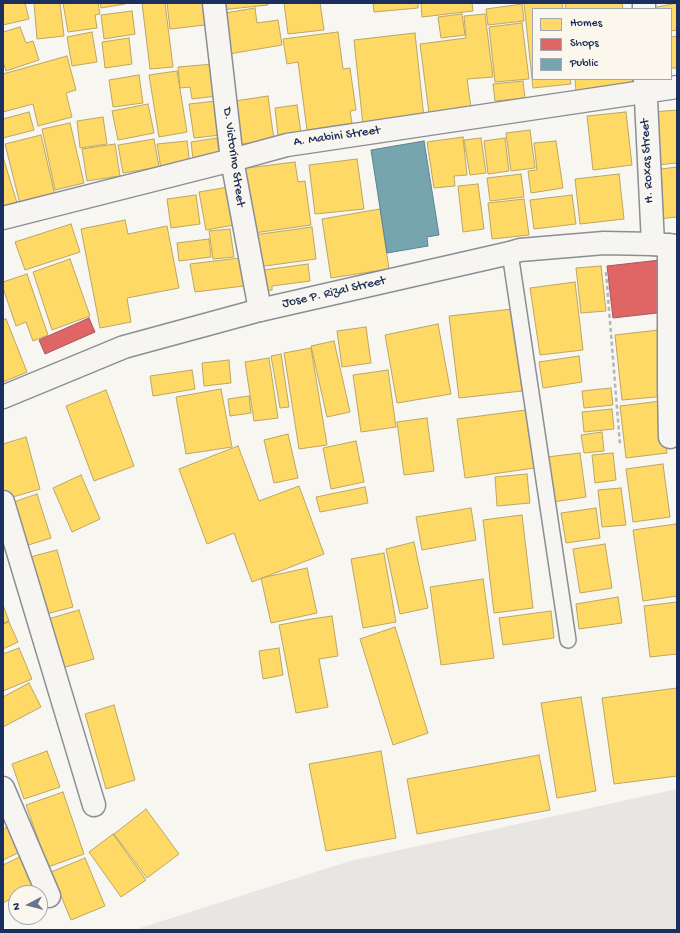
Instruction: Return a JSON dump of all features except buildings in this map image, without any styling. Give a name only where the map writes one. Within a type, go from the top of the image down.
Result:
[{"type":"street","name":"D. Victorino Street","points":[[214,3],[232,160],[260,310]]},
{"type":"street","name":"A. Mabini Street","points":[[3,218],[287,145],[645,85],[677,87]]},
{"type":"street","name":"H. Roxas Street","points":[[645,85],[666,245],[670,437]]},
{"type":"street","name":"Jose P. Rizal Street","points":[[3,397],[124,347],[260,310],[520,250],[604,243],[666,245]]},
{"type":"street","points":[[3,502],[94,805]]},
{"type":"street","points":[[3,788],[49,896]]},
{"type":"lane","points":[[510,253],[568,640]]},
{"type":"path","points":[[604,243],[620,445]]},
{"type":"shaded area","points":[[677,789],[677,930],[134,930],[350,861]]}]
